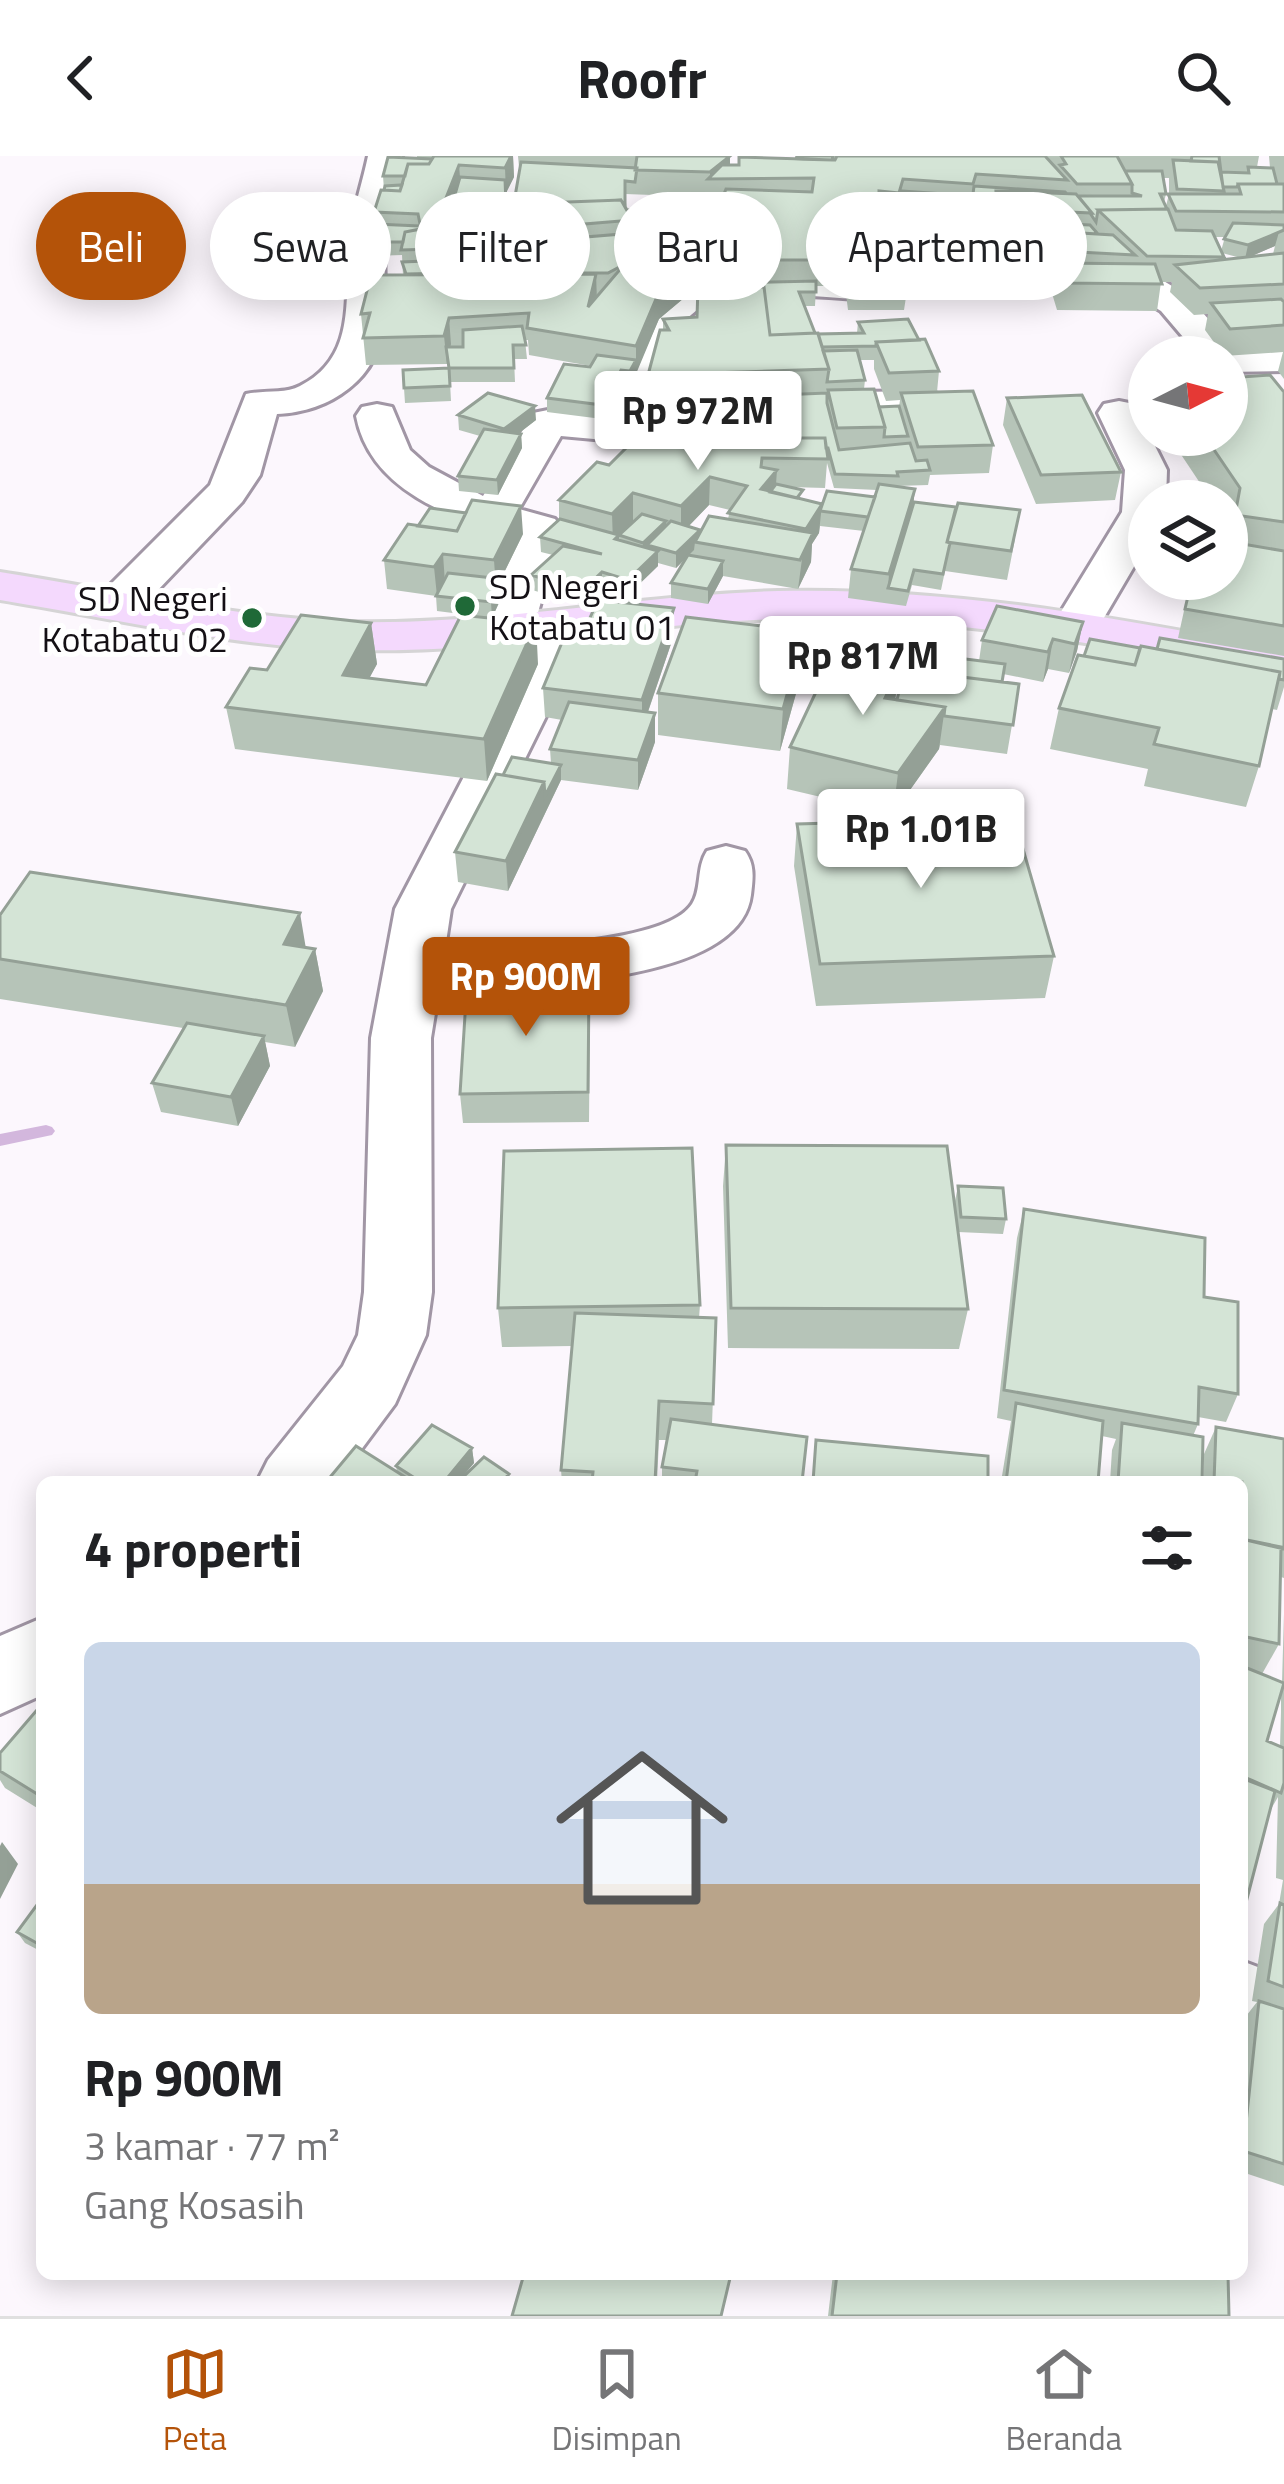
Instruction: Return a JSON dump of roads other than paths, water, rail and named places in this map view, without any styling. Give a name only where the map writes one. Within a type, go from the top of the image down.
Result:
[{"type":"main road","points":[[0,586],[242,625],[351,636],[509,631],[778,605],[969,613],[1078,623],[1284,665]]},
{"type":"street","points":[[1034,156],[1038,174],[1104,250],[1204,336]]},
{"type":"street","points":[[118,604],[226,493],[238,475],[260,403],[305,401],[341,377],[387,289],[368,231],[396,161]]},
{"type":"street","points":[[492,517],[548,422],[627,430],[638,408],[643,367],[652,347],[668,316],[689,298],[731,288],[806,289]]},
{"type":"street","points":[[1193,323],[1239,319]]},
{"type":"street","points":[[1248,366],[1284,359]]},
{"type":"street","points":[[758,406],[924,403]]},
{"type":"street","points":[[638,408],[686,407]]},
{"type":"street","points":[[1078,623],[1144,512],[1146,470],[1119,413]]},
{"type":"street","points":[[377,416],[382,446],[414,478],[492,517],[539,528],[509,631]]},
{"type":"street","points":[[299,1476],[337,1433],[370,1384],[392,1335],[398,1292],[397,1116],[410,970],[423,909],[567,625]]},
{"type":"street","points":[[410,970],[597,960],[653,948],[696,933],[720,909],[726,863]]},
{"type":"street","points":[[0,1677],[36,1657]]},
{"type":"street","points":[[1248,2008],[1284,2022]]},
{"type":"waterway","points":[[0,1140],[46,1131]]},
{"type":"place","name":"SD Negeri Kotabatu 01","points":[[465,606]]},
{"type":"place","name":"SD Negeri Kotabatu 02","points":[[252,618]]}]
